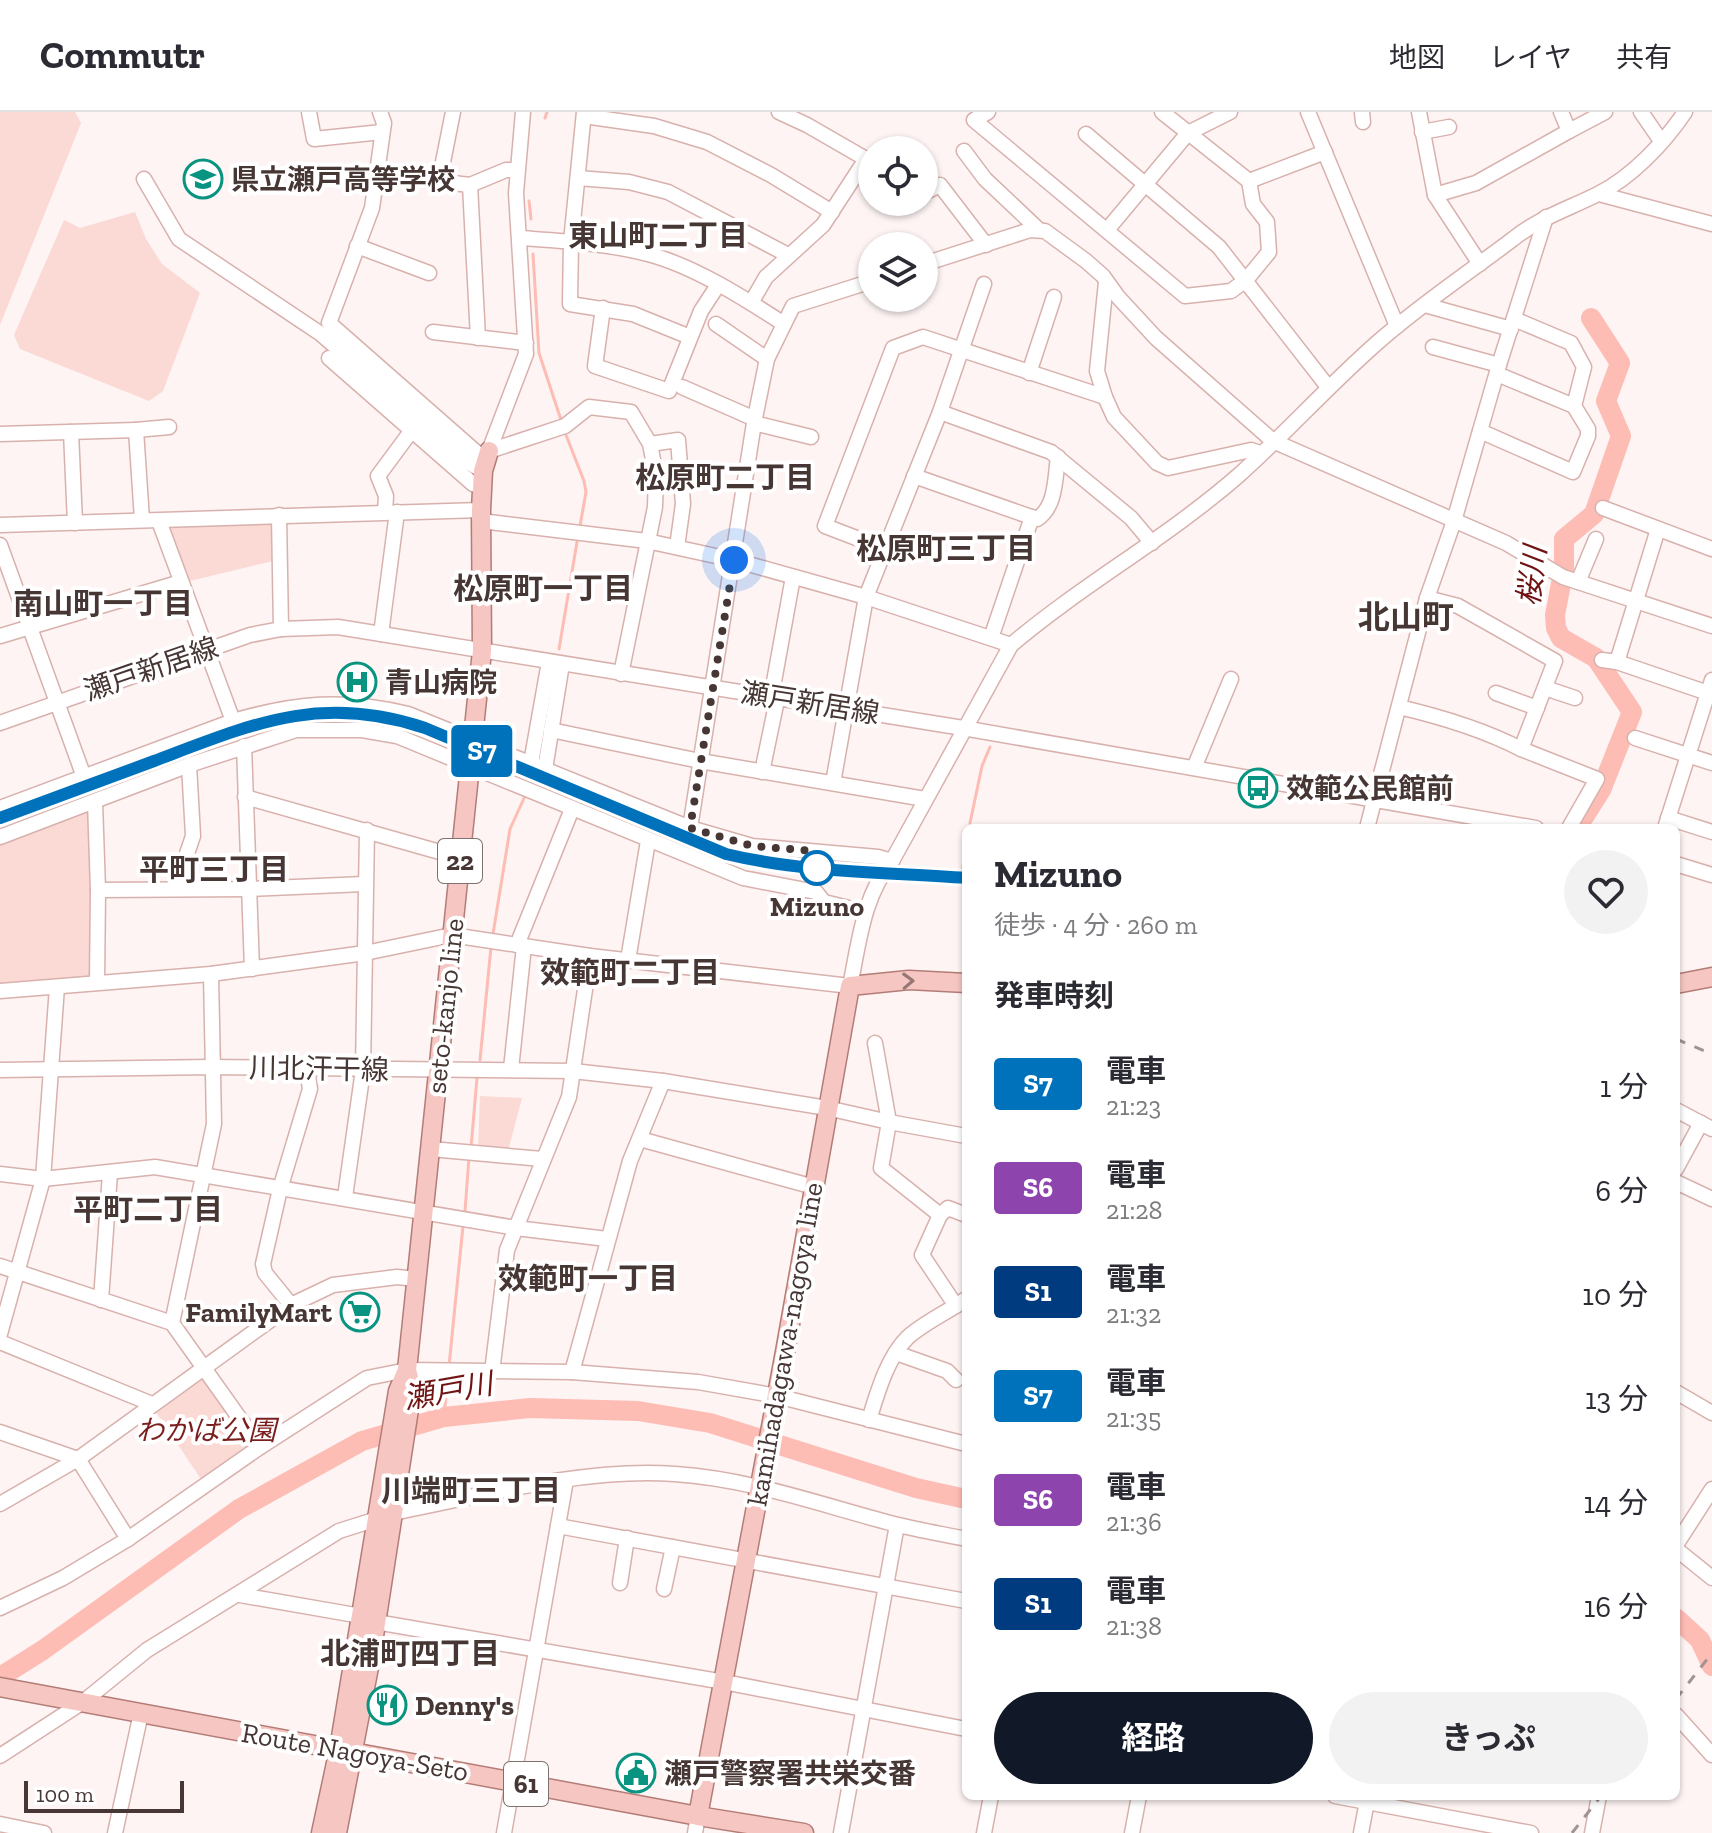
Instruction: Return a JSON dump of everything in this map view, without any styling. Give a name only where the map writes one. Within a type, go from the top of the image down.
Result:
[{"type":"main road","name":"seto-kanjo line","points":[[337,1833],[384,1516],[398,1391],[407,1370],[417,1279],[482,651],[481,515],[485,467]]},
{"type":"main road","points":[[1680,983],[1712,977]]},
{"type":"main road","points":[[850,986],[909,980],[962,983]]},
{"type":"main road","name":"kamihadagawa-nagoya line","points":[[696,1824],[850,986]]},
{"type":"main road","name":"Route Nagoya-Seto","points":[[0,1687],[513,1782],[696,1824],[804,1833]]},
{"type":"main road","name":"seto-kanjo line","points":[[321,1833],[347,1750]]},
{"type":"street","points":[[309,112],[314,139],[382,132]]},
{"type":"street","points":[[380,112],[384,123],[372,208],[330,324],[485,467]]},
{"type":"street","points":[[439,182],[453,112]]},
{"type":"street","points":[[329,358],[473,484],[485,467],[526,354],[517,170],[523,112]]},
{"type":"street","points":[[751,303],[766,277],[823,225],[866,159],[779,112]]},
{"type":"street","points":[[988,112],[974,120],[1185,296],[1231,291],[1246,280],[1269,252],[1267,222],[1253,204],[1249,181],[1162,112]]},
{"type":"street","points":[[1107,230],[1188,133],[1230,112]]},
{"type":"street","points":[[1308,112],[1397,326]]},
{"type":"street","points":[[1419,112],[1435,195],[1480,264]]},
{"type":"street","points":[[1561,112],[1569,131]]},
{"type":"street","points":[[1435,195],[1476,183],[1605,112]]},
{"type":"street","points":[[1641,112],[1661,141]]},
{"type":"street","points":[[0,991],[252,969],[365,953],[452,935],[590,956],[850,986],[865,912],[883,872],[892,861],[1011,645],[1152,543],[1239,475],[1328,387],[1397,326],[1534,222],[1599,194],[1621,180],[1685,112]]},
{"type":"street","points":[[690,337],[633,314],[570,304],[571,242],[584,114],[654,126],[707,142],[771,175],[832,212]]},
{"type":"street","points":[[1422,132],[1449,127]]},
{"type":"street","points":[[1086,134],[1219,247],[1328,387]]},
{"type":"street","points":[[964,151],[985,179],[1039,230]]},
{"type":"street","points":[[1249,181],[1325,152]]},
{"type":"street","points":[[377,174],[470,185],[506,170],[517,170]]},
{"type":"street","points":[[578,178],[629,182],[668,192],[788,255]]},
{"type":"street","points":[[144,179],[179,239],[321,334],[468,462],[485,467],[562,427],[589,407],[631,412],[650,444],[656,475],[655,507],[621,674]]},
{"type":"street","points":[[470,185],[478,338]]},
{"type":"street","points":[[938,186],[986,245]]},
{"type":"street","points":[[1599,194],[1712,224]]},
{"type":"street","points":[[1368,824],[1427,598],[1454,521],[1546,217]]},
{"type":"street","points":[[938,260],[1030,230],[1045,231],[1086,261],[1156,338],[1273,441],[1506,543],[1563,577],[1712,626]]},
{"type":"street","points":[[520,238],[571,242],[651,255],[718,285],[784,324]]},
{"type":"street","points":[[357,246],[429,273]]},
{"type":"street","points":[[1106,282],[1097,371],[1114,417],[1157,463],[1168,468],[1251,450],[1260,453]]},
{"type":"street","points":[[833,783],[866,597],[940,412],[984,284]]},
{"type":"street","points":[[603,308],[595,366],[669,391],[701,311],[718,285]]},
{"type":"street","points":[[690,828],[767,359],[793,306],[858,285]]},
{"type":"street","points":[[1029,373],[1054,297]]},
{"type":"street","points":[[1425,305],[1513,324],[1571,343],[1584,367],[1574,406]]},
{"type":"street","points":[[716,324],[767,359]]},
{"type":"street","points":[[433,332],[526,343]]},
{"type":"street","points":[[885,549],[825,526],[893,348],[923,337],[1105,397]]},
{"type":"street","points":[[1433,347],[1498,370],[1574,406],[1588,429],[1588,436],[1573,472],[1480,431]]},
{"type":"street","points":[[682,387],[755,421],[811,437]]},
{"type":"street","points":[[940,412],[1051,452],[1131,518],[1152,543]]},
{"type":"street","points":[[0,434],[169,427]]},
{"type":"street","points":[[136,430],[142,520]]},
{"type":"street","points":[[381,634],[391,512],[378,476],[412,430]]},
{"type":"street","points":[[71,432],[75,523]]},
{"type":"street","points":[[650,444],[678,440],[683,504],[677,547]]},
{"type":"street","points":[[914,476],[1037,519],[1046,513],[1052,499],[1058,457]]},
{"type":"street","points":[[1603,508],[1712,549]]},
{"type":"street","points":[[0,525],[391,512],[481,515],[647,541],[734,560],[866,597],[1011,645]]},
{"type":"street","points":[[279,515],[281,629]]},
{"type":"street","points":[[991,638],[1032,517]]},
{"type":"street","points":[[159,521],[233,721]]},
{"type":"street","points":[[1658,529],[1636,601],[1610,661],[1710,686],[1667,823]]},
{"type":"street","points":[[1578,582],[1596,539]]},
{"type":"street","points":[[0,545],[84,777]]},
{"type":"street","points":[[762,772],[793,577]]},
{"type":"street","points":[[0,636],[181,582]]},
{"type":"street","points":[[1427,598],[1458,606],[1555,661],[1521,749]]},
{"type":"street","name":"瀬戸新居線","points":[[0,723],[250,635],[281,629],[338,627],[963,728],[1513,824]]},
{"type":"street","points":[[538,766],[551,730],[555,663]]},
{"type":"street","points":[[538,766],[555,663]]},
{"type":"street","points":[[1194,768],[1231,679]]},
{"type":"street","points":[[1545,688],[1575,698]]},
{"type":"street","points":[[1496,693],[1537,708]]},
{"type":"street","points":[[0,808],[233,721],[272,710],[337,703],[408,714],[690,828],[752,846],[878,857],[892,861]]},
{"type":"street","points":[[1399,707],[1453,720],[1492,734],[1597,779],[1571,824]]},
{"type":"street","points":[[0,837],[189,765],[296,730],[362,730],[397,736],[743,878],[816,892],[824,902],[865,912]]},
{"type":"street","points":[[551,730],[700,761],[925,799]]},
{"type":"street","points":[[1635,738],[1712,763]]},
{"type":"street","points":[[244,746],[252,969]]},
{"type":"street","points":[[175,889],[193,836],[189,765]]},
{"type":"street","points":[[245,797],[461,858]]},
{"type":"street","points":[[95,802],[97,982]]},
{"type":"street","points":[[511,1069],[520,946],[572,809]]},
{"type":"street","points":[[1680,826],[1712,832]]},
{"type":"street","points":[[345,1197],[363,1070],[367,830]]},
{"type":"street","points":[[628,960],[648,841]]},
{"type":"street","points":[[1680,865],[1712,875]]},
{"type":"street","points":[[98,890],[249,889],[364,884]]},
{"type":"street","points":[[492,1372],[507,1250],[569,1097],[590,956]]},
{"type":"street","points":[[172,1323],[214,1124],[211,974]]},
{"type":"street","points":[[0,1334],[43,1179],[57,987]]},
{"type":"street","points":[[875,1043],[889,1122],[881,1168],[940,1215]]},
{"type":"street","name":"川北汗干線","points":[[0,1070],[211,1067],[573,1071],[663,1081],[827,1108],[962,1135]]},
{"type":"street","points":[[291,1305],[265,1273],[263,1264],[280,1189],[310,1089],[307,1069]]},
{"type":"street","points":[[572,1372],[630,1161],[663,1081]]},
{"type":"street","points":[[1680,1112],[1707,1126],[1680,1163]]},
{"type":"street","points":[[640,1139],[814,1187]]},
{"type":"street","points":[[431,1149],[542,1159]]},
{"type":"street","points":[[0,1174],[43,1179],[155,1167],[516,1228],[607,1239]]},
{"type":"street","points":[[101,1300],[110,1173]]},
{"type":"street","points":[[1680,1184],[1712,1199]]},
{"type":"street","points":[[869,1420],[876,1396],[896,1353],[907,1338],[961,1303],[922,1255],[940,1215],[948,1208],[962,1213]]},
{"type":"street","points":[[0,1266],[172,1323],[260,1447]]},
{"type":"street","points":[[0,1504],[78,1459],[291,1305],[333,1285],[397,1277],[417,1279]]},
{"type":"street","points":[[0,1342],[152,1404]]},
{"type":"street","points":[[896,1353],[947,1371],[956,1380]]},
{"type":"street","points":[[0,1608],[63,1578],[128,1539],[260,1447],[367,1378],[407,1370],[572,1372],[666,1378],[777,1396],[962,1443]]},
{"type":"street","points":[[1680,1394],[1712,1413]]},
{"type":"street","points":[[0,1432],[78,1459],[128,1539]]},
{"type":"street","points":[[0,1756],[147,1650],[339,1531],[384,1516],[566,1480],[653,1473],[758,1485],[897,1525],[962,1538]]},
{"type":"street","points":[[504,1833],[566,1480]]},
{"type":"street","points":[[1680,1541],[1712,1489]]},
{"type":"street","points":[[841,1833],[897,1525]]},
{"type":"street","points":[[558,1526],[962,1600]]},
{"type":"street","points":[[620,1583],[627,1538]]},
{"type":"street","points":[[664,1589],[673,1547]]},
{"type":"street","points":[[1680,1550],[1712,1578]]},
{"type":"street","points":[[240,1595],[962,1728]]},
{"type":"street","points":[[115,1833],[141,1713]]},
{"type":"street","points":[[1682,1730],[1712,1755]]},
{"type":"street","points":[[984,1833],[990,1800]]},
{"type":"street","points":[[1132,1833],[1138,1800]]},
{"type":"street","points":[[1361,1833],[1368,1800]]},
{"type":"street","points":[[1373,1800],[1531,1833]]},
{"type":"street","points":[[1592,1833],[1598,1800]]},
{"type":"street","points":[[0,1824],[44,1833]]},
{"type":"green space","points":[[0,112],[75,112],[81,123],[0,325]]},
{"type":"green space","points":[[135,212],[146,239],[162,264],[200,293],[163,391],[149,401],[20,349],[14,335],[64,220],[80,228]]},
{"type":"green space","points":[[273,519],[277,560],[190,581],[168,527]]},
{"type":"green space","points":[[91,808],[93,979],[0,986],[0,842]]},
{"type":"green space","points":[[480,1096],[522,1098],[508,1151],[478,1149]]},
{"type":"green space","name":"わかば公園","points":[[203,1374],[256,1447],[205,1485],[154,1409]]},
{"type":"waterway","points":[[545,118],[547,112]]},
{"type":"waterway","points":[[529,201],[531,219]]},
{"type":"waterway","points":[[533,254],[539,353],[562,423]]},
{"type":"waterway","name":"桜川","points":[[1580,824],[1601,790],[1632,712],[1596,658],[1561,638],[1556,628],[1555,615],[1564,568],[1564,539],[1594,514],[1621,436],[1606,401],[1620,363],[1591,318]]},
{"type":"waterway","points":[[564,430],[586,492],[580,526]]},
{"type":"waterway","points":[[559,649],[577,542]]},
{"type":"waterway","points":[[970,823],[982,766],[990,747]]},
{"type":"waterway","points":[[531,785],[537,770]]},
{"type":"waterway","points":[[493,934],[510,829],[525,796]]},
{"type":"waterway","points":[[480,1060],[491,947]]},
{"type":"waterway","points":[[471,1148],[477,1078]]},
{"type":"waterway","points":[[465,1211],[469,1157]]},
{"type":"waterway","points":[[449,1366],[463,1226]]},
{"type":"waterway","points":[[444,1417],[448,1373]]},
{"type":"waterway","name":"瀬戸川","points":[[0,1677],[43,1650],[239,1509],[362,1441],[444,1417],[530,1408],[638,1411],[710,1423],[916,1488],[962,1498]]},
{"type":"waterway","name":"瀬戸川","points":[[1680,1622],[1700,1640],[1712,1666]]},
{"type":"railway","points":[[0,825],[224,741],[284,722],[332,717],[368,719],[438,739],[725,859],[814,874],[962,884]]},
{"type":"railway","points":[[1680,1041],[1712,1054]]},
{"type":"railway","points":[[1680,1694],[1712,1653]]},
{"type":"railway","points":[[1572,1833],[1598,1800]]},
{"type":"train","name":"S7","points":[[0,818],[248,727],[285,716],[344,712],[391,718],[452,738],[726,854],[817,868],[962,878]]},
{"type":"place","name":"県立瀬戸高等学校","points":[[203,179]]},
{"type":"place","name":"青山病院","points":[[357,682]]},
{"type":"place","name":"效範公民館前","points":[[1258,788]]},
{"type":"place","name":"Mizuno","points":[[817,868]]},
{"type":"place","name":"FamilyMart","points":[[360,1312]]},
{"type":"place","name":"Denny's","points":[[387,1705]]},
{"type":"place","name":"瀬戸警察署共栄交番","points":[[636,1773]]},
{"type":"district","name":"東山町二丁目","points":[[658,236]]},
{"type":"district","name":"松原町二丁目","points":[[725,478]]},
{"type":"district","name":"松原町三丁目","points":[[946,549]]},
{"type":"district","name":"松原町一丁目","points":[[543,589]]},
{"type":"district","name":"南山町一丁目","points":[[103,604]]},
{"type":"district","name":"北山町","points":[[1406,617]]},
{"type":"district","name":"平町三丁目","points":[[214,870]]},
{"type":"district","name":"效範町二丁目","points":[[630,973]]},
{"type":"district","name":"平町二丁目","points":[[148,1210]]},
{"type":"district","name":"效範町一丁目","points":[[588,1279]]},
{"type":"district","name":"川端町三丁目","points":[[471,1491]]},
{"type":"district","name":"北浦町四丁目","points":[[410,1654]]},
{"type":"route","points":[[734,560],[690,828],[752,846],[815,851],[817,868]]}]
